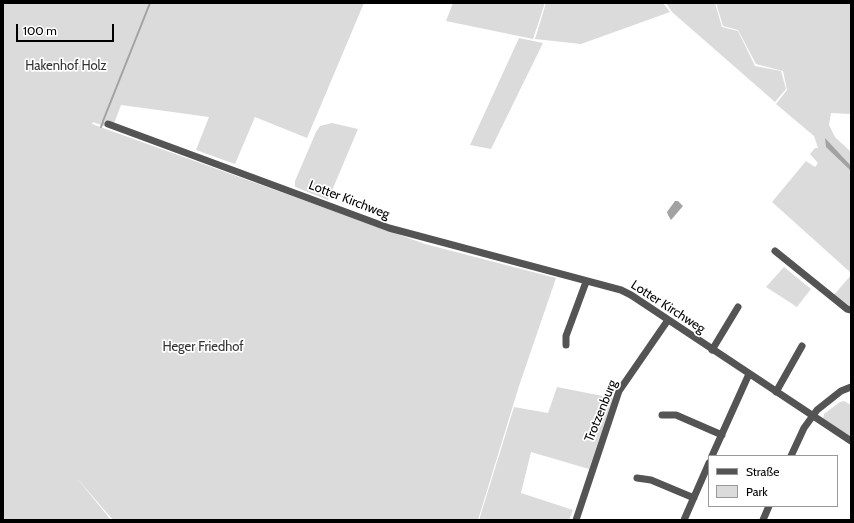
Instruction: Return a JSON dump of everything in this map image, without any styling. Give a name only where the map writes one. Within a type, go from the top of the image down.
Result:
[{"type":"street","name":"Lotter Kirchweg","points":[[108,124],[389,228],[586,282],[621,290],[628,293],[851,441]]},
{"type":"street","points":[[775,251],[846,309],[851,310]]},
{"type":"street","points":[[566,345],[566,336],[586,282]]},
{"type":"street","name":"Lotter Kirchweg","points":[[712,350],[738,307]]},
{"type":"street","name":"Trotzenburg","points":[[576,520],[619,391],[668,320]]},
{"type":"street","points":[[776,392],[802,346]]},
{"type":"street","points":[[712,455],[749,374]]},
{"type":"street","points":[[791,455],[804,428],[817,410],[841,391],[851,387]]},
{"type":"street","points":[[662,415],[676,415],[722,435]]},
{"type":"street","points":[[684,520],[708,466]]},
{"type":"street","points":[[637,478],[651,480],[694,498]]},
{"type":"street","points":[[763,520],[769,507]]},
{"type":"green space","name":"Heger Friedhof","points":[[3,3],[364,3],[307,138],[255,117],[235,164],[196,150],[209,117],[121,105],[112,129],[93,122],[92,124],[425,244],[556,278],[519,386],[478,520],[113,520],[75,476],[111,520],[3,520]]},
{"type":"green space","points":[[453,3],[545,3],[533,39],[446,21]]},
{"type":"green space","points":[[546,3],[663,3],[670,12],[581,44],[535,39]]},
{"type":"green space","points":[[666,3],[715,3],[722,27],[738,31],[755,66],[781,71],[786,89],[775,102],[672,12]]},
{"type":"green space","points":[[716,3],[851,3],[851,114],[831,113],[829,125],[835,137],[851,152],[851,273],[772,202],[806,161],[815,167],[818,163],[810,154],[815,148],[818,148],[814,136],[776,104],[787,90],[783,71],[756,64],[738,30],[723,26]]},
{"type":"green space","points":[[519,38],[543,43],[491,149],[470,145]]},
{"type":"green space","points":[[332,123],[358,129],[328,200],[295,187],[295,181],[316,132],[320,126]]},
{"type":"green space","points":[[784,267],[811,289],[797,307],[766,287]]},
{"type":"green space","points":[[851,275],[851,307],[834,295]]},
{"type":"green space","points":[[557,387],[613,398],[589,469],[531,452],[521,493],[573,510],[569,520],[479,520],[514,407],[548,413]]},
{"type":"green space","points":[[844,401],[851,405],[851,437],[823,419],[824,414],[840,402]]},
{"type":"shaded area","points":[[825,138],[851,166],[851,171],[826,147]]},
{"type":"shaded area","points":[[675,201],[678,201],[683,206],[671,220],[667,212]]},
{"type":"waterway","points":[[103,121],[150,3]]},
{"type":"waterway","points":[[101,127],[103,122]]},
{"type":"park label","name":"Hakenhof Holz","points":[[66,66]]}]
